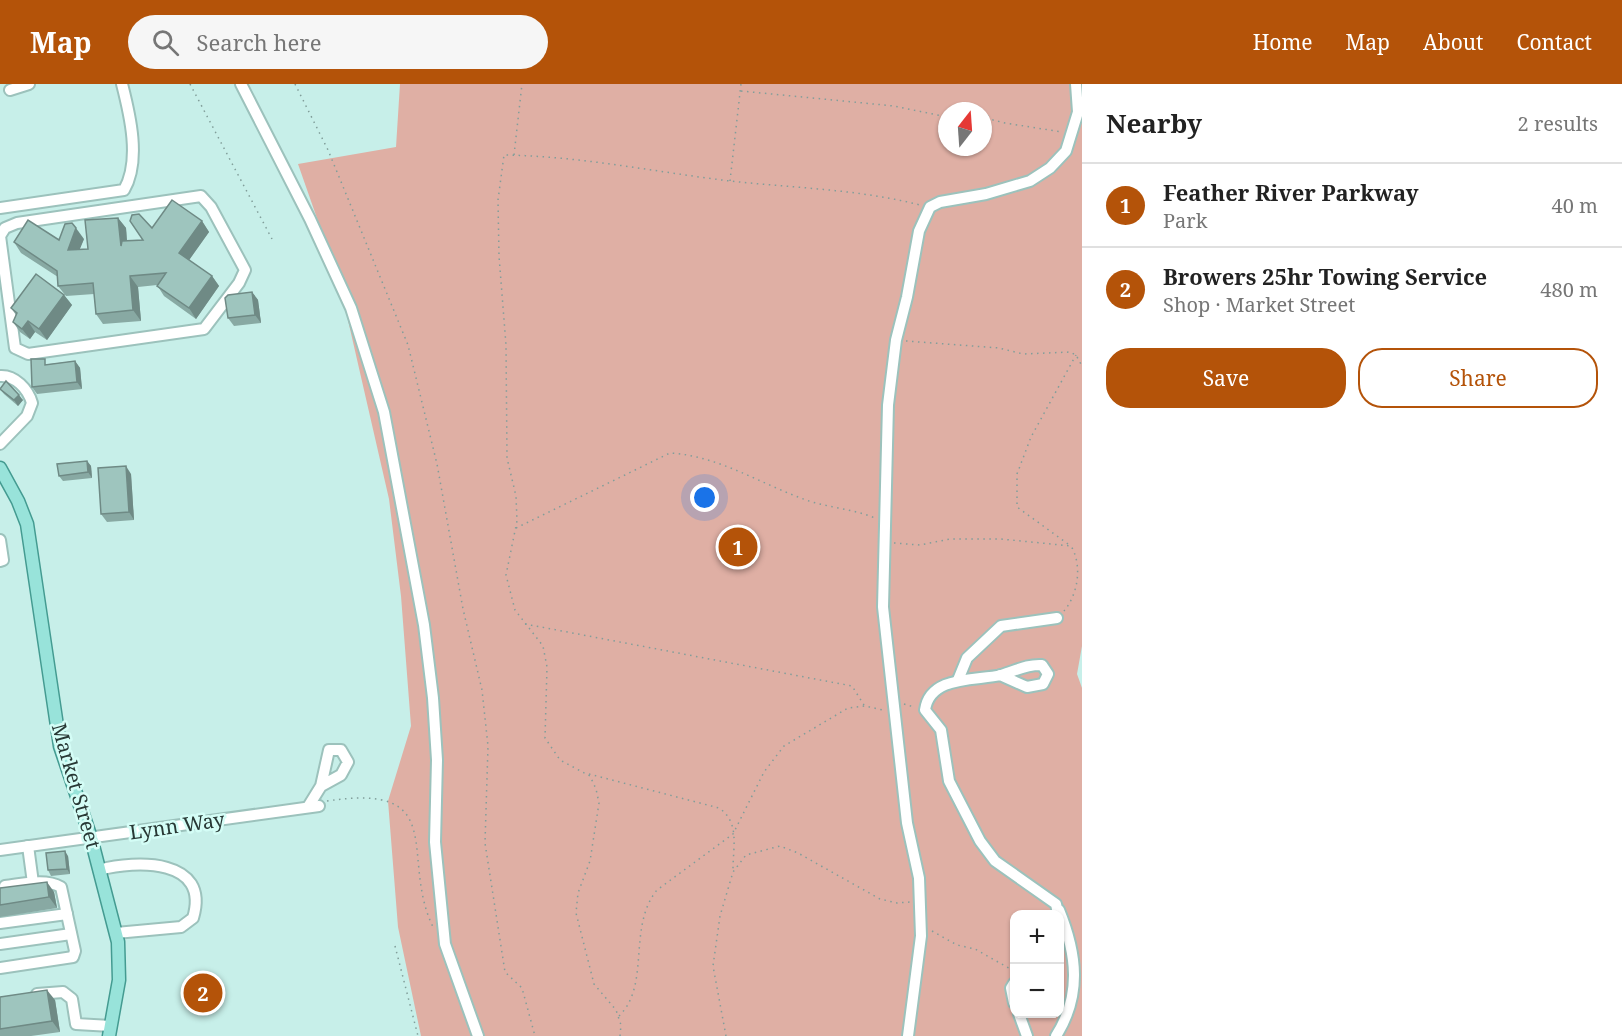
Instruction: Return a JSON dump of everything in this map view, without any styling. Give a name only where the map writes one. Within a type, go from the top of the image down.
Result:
[{"type":"main road","name":"Market Street","points":[[0,468],[18,501],[27,524],[60,746],[91,838],[116,933],[119,980],[110,1031]]},
{"type":"street","points":[[10,90],[28,84]]},
{"type":"street","points":[[0,208],[124,190],[131,179],[133,156],[129,115],[122,84]]},
{"type":"street","points":[[241,84],[291,180],[351,308],[384,412],[424,626],[434,698],[437,760],[435,842],[445,944],[478,1036]]},
{"type":"street","points":[[908,1036],[914,1002],[920,925],[920,878],[907,823],[884,607],[888,405],[896,340],[907,297],[919,231],[930,207],[940,202],[986,194],[1030,182],[1050,168],[1066,151],[1078,112],[1076,84]]},
{"type":"street","points":[[201,196],[212,207],[245,270],[239,283],[204,329],[28,354],[15,348],[4,296],[0,236],[5,228],[16,223],[178,198],[201,196]]},
{"type":"street","points":[[0,376],[7,376],[17,381],[32,402],[27,416],[0,444]]},
{"type":"street","points":[[0,540],[3,560],[0,561]]},
{"type":"street","points":[[958,680],[967,658],[1001,626],[1057,618]]},
{"type":"street","points":[[1000,675],[958,680],[939,688],[931,695],[925,710],[941,730],[949,781],[980,841],[995,861],[1056,904],[1058,910]]},
{"type":"street","points":[[313,807],[321,786]]},
{"type":"street","name":"Lynn Way","points":[[0,850],[313,807]]},
{"type":"street","points":[[28,846],[33,883]]},
{"type":"street","points":[[99,870],[116,865],[164,866],[183,876],[193,890],[196,900],[193,918],[181,927],[116,933]]},
{"type":"street","points":[[0,968],[73,957],[75,951],[61,887],[52,883],[2,886]]},
{"type":"street","points":[[0,923],[67,914]]},
{"type":"street","points":[[1056,1036],[1064,1027],[1074,1004],[1079,967],[1075,948],[1064,925]]},
{"type":"street","points":[[0,944],[71,934]]},
{"type":"street","points":[[22,996],[63,992],[72,999],[76,1024],[110,1031]]},
{"type":"street","points":[[1020,1018],[1027,1036]]},
{"type":"path","points":[[190,84],[272,239]]},
{"type":"path","points":[[295,84],[328,150],[408,345],[437,464],[463,609],[483,690],[489,746],[485,843],[505,972],[522,988],[535,1036]]},
{"type":"path","points":[[514,155],[522,84]]},
{"type":"path","points":[[730,181],[741,84]]},
{"type":"path","points":[[741,91],[894,106],[938,115]]},
{"type":"path","points":[[992,119],[1071,133]]},
{"type":"path","points":[[620,1036],[621,1025],[616,1010],[594,984],[576,913],[578,893],[590,861],[599,803],[596,789],[590,777],[560,760],[545,738],[547,667],[538,637],[515,610],[506,576],[515,529],[516,496],[507,458],[506,345],[498,200],[504,155],[560,157],[730,181],[820,189],[905,201],[930,207]]},
{"type":"path","points":[[896,340],[999,348],[1023,354],[1070,352],[1076,355],[1082,366]]},
{"type":"path","points":[[1057,618],[1074,597],[1079,582],[1081,561],[1071,546],[1017,507],[1017,474],[1031,437],[1076,355]]},
{"type":"path","points":[[515,529],[670,453],[685,454],[717,464],[751,475],[810,501],[856,510],[885,521]]},
{"type":"path","points":[[884,543],[920,545],[950,539],[1001,539],[1071,546]]},
{"type":"path","points":[[524,623],[852,686],[865,706]]},
{"type":"path","points":[[618,1016],[633,996],[641,921],[649,899],[671,878],[733,834],[764,772],[784,746],[849,708],[895,706],[925,710]]},
{"type":"path","points":[[585,773],[719,808],[732,820],[733,872],[720,916],[713,966],[726,1036]]},
{"type":"path","points":[[313,807],[324,801],[377,798],[398,806],[412,819],[424,898],[434,929]]},
{"type":"path","points":[[733,872],[746,855],[780,846],[798,853],[880,899],[897,903],[920,902]]},
{"type":"path","points":[[920,925],[957,945],[975,949],[1010,969]]},
{"type":"path","points":[[394,946],[418,1036]]},
{"type":"shaded area","points":[[400,84],[1082,84],[1082,646],[1077,674],[1082,688],[1082,1036],[421,1036],[398,927],[388,801],[411,726],[401,596],[389,499],[339,281],[298,164],[396,147]]},
{"type":"building","points":[[172,200],[202,221],[179,253],[212,276],[189,308],[157,286],[166,273],[130,276],[133,310],[96,314],[93,283],[58,286],[57,271],[14,242],[28,220],[59,240],[65,224],[72,223],[76,228],[68,250],[88,249],[85,220],[118,218],[121,246],[122,241],[143,240],[130,221],[132,215],[139,214],[152,228]]},
{"type":"building","points":[[36,274],[64,295],[39,329],[28,321],[22,329],[13,322],[17,313],[11,308]]},
{"type":"building","points":[[252,292],[255,315],[228,318],[225,298],[228,295]]},
{"type":"building","points":[[31,359],[45,359],[45,365],[75,361],[77,382],[32,387]]},
{"type":"building","points":[[6,381],[19,395],[14,400],[0,389]]},
{"type":"building","points":[[87,461],[88,472],[59,476],[57,464]]},
{"type":"building","points":[[126,466],[129,512],[101,514],[98,468]]},
{"type":"building","points":[[65,851],[67,869],[48,870],[46,853]]},
{"type":"building","points":[[47,882],[49,897],[0,905],[0,888]]},
{"type":"building","points":[[47,990],[52,1021],[0,1029],[0,997]]},
{"type":"place","name":"Feather River Parkway","points":[[738,547]]},
{"type":"place","name":"Browers 25hr Towing Service","points":[[203,993]]}]
